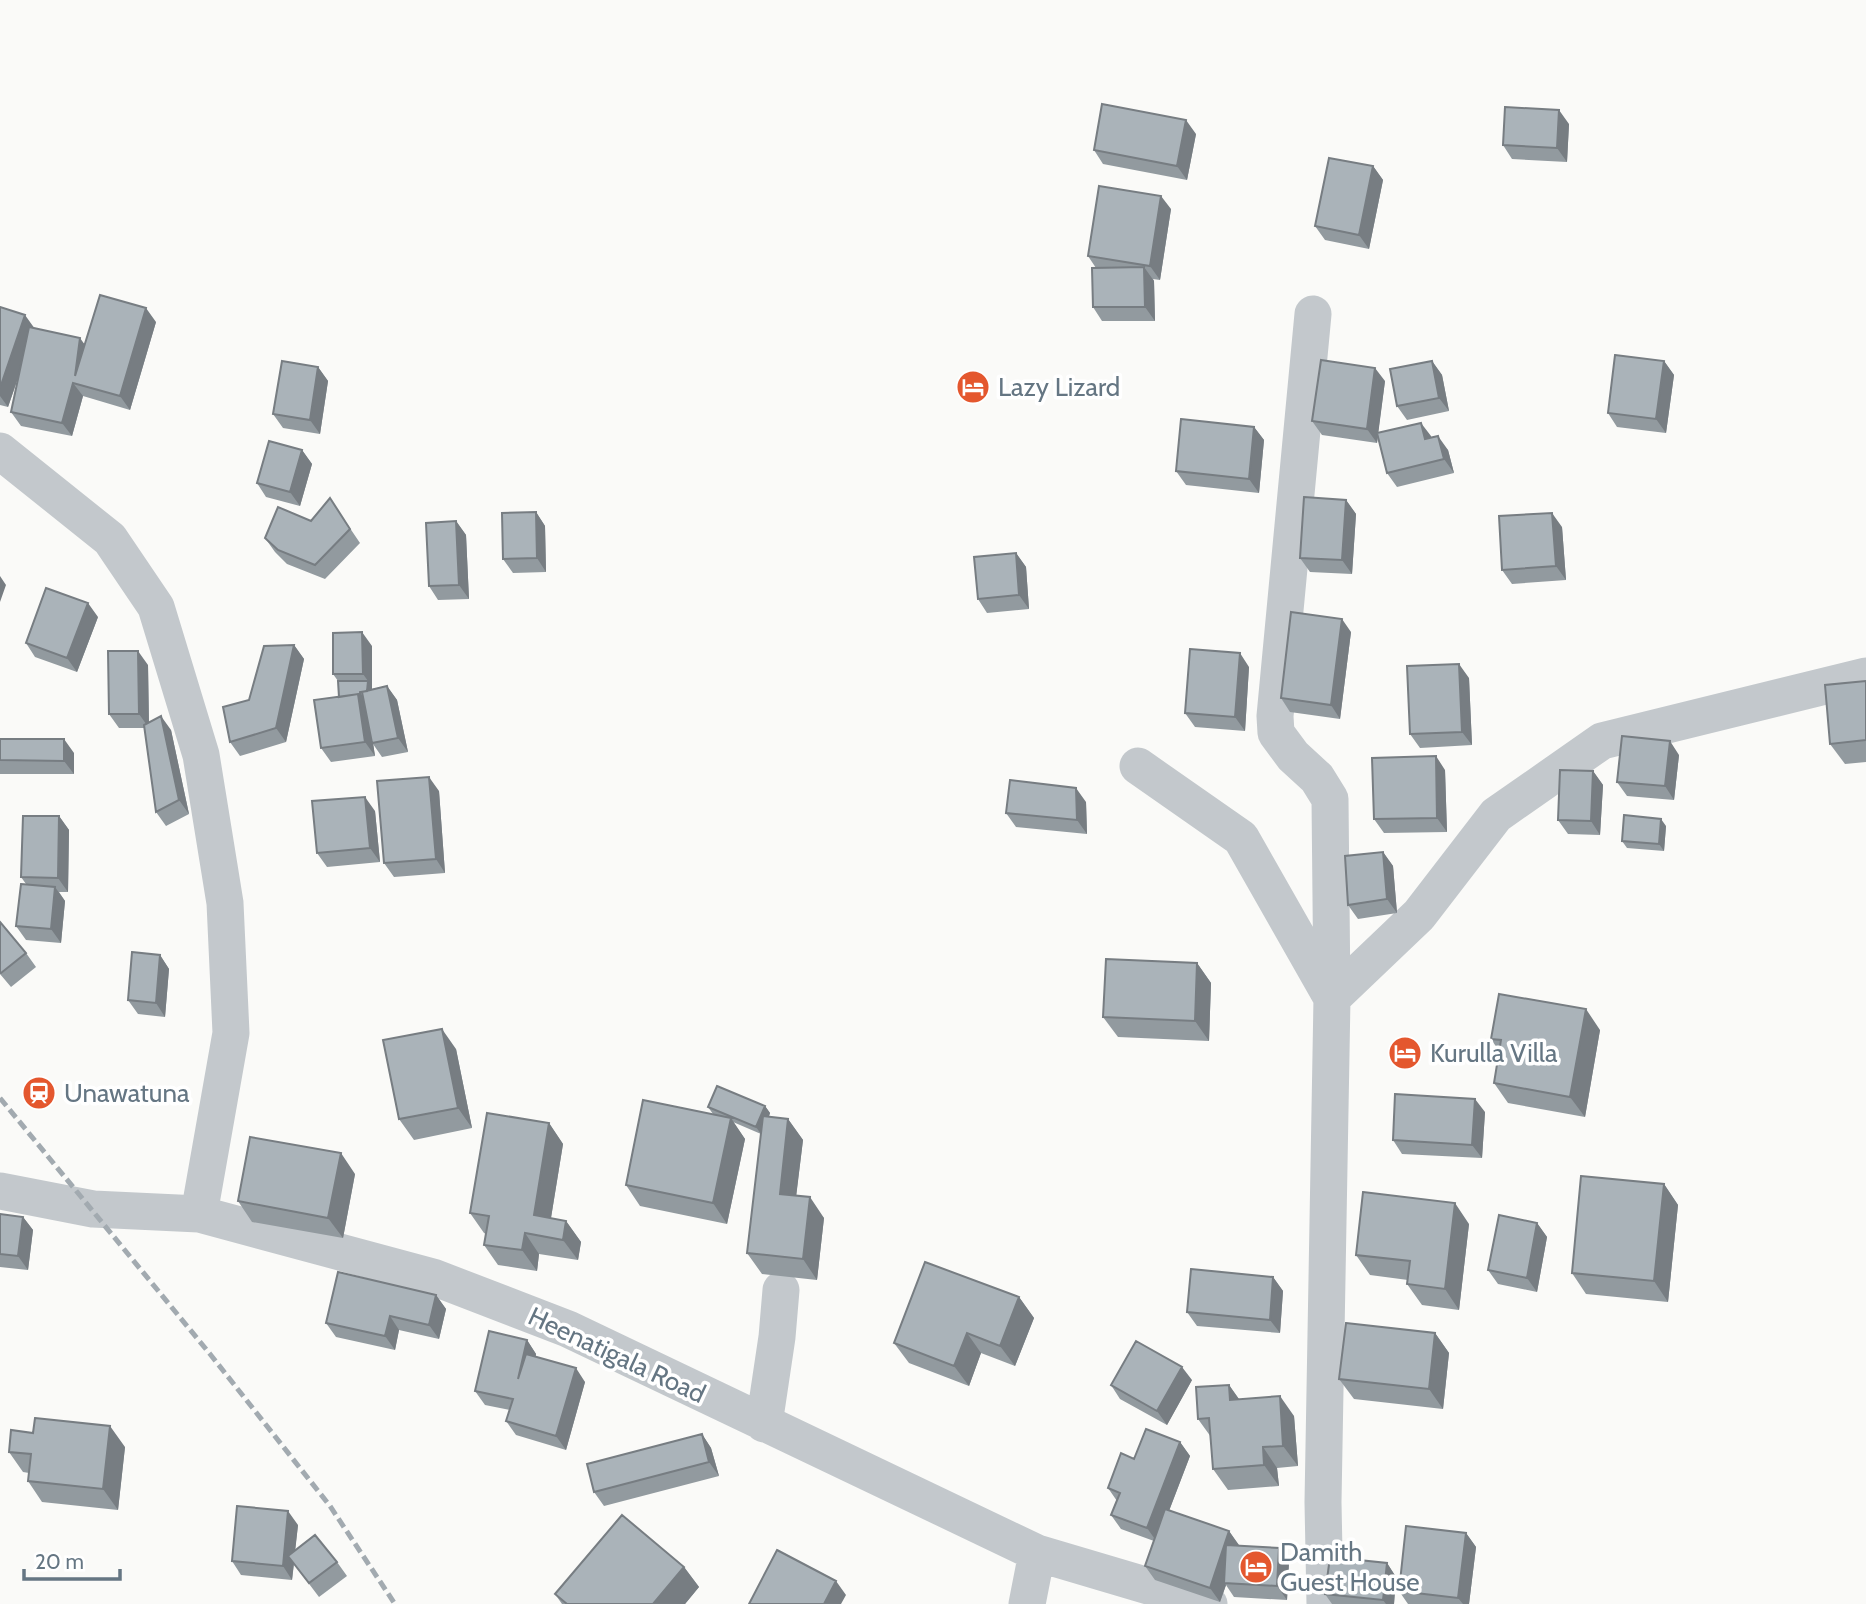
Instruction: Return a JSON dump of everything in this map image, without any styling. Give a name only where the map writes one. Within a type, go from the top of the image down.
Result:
[{"type":"street","points":[[1313,314],[1275,716],[1276,733],[1293,756],[1317,778],[1330,799],[1332,998],[1323,1502],[1325,1604]]},
{"type":"street","points":[[0,451],[110,539],[156,607],[201,755],[225,902],[231,1033],[199,1214]]},
{"type":"street","points":[[1332,998],[1419,915],[1496,815],[1602,741],[1866,676]]},
{"type":"street","points":[[1138,766],[1241,838],[1332,998]]},
{"type":"street","name":"Heenatigala Road","points":[[0,1191],[93,1209],[199,1214],[433,1276],[568,1329],[1037,1553],[1209,1604]]},
{"type":"street","points":[[764,1424],[781,1290]]},
{"type":"street","points":[[1027,1604],[1037,1553]]},
{"type":"building","points":[[1102,104],[1186,120],[1177,166],[1094,150]]},
{"type":"building","points":[[1505,107],[1559,110],[1557,148],[1503,145]]},
{"type":"building","points":[[1329,158],[1373,166],[1359,235],[1315,226]]},
{"type":"building","points":[[1099,186],[1161,196],[1150,266],[1088,256]]},
{"type":"building","points":[[1144,267],[1145,307],[1093,307],[1092,268]]},
{"type":"building","points":[[100,295],[146,308],[120,396],[73,383],[62,423],[11,412],[29,327],[80,338],[75,376]]},
{"type":"building","points":[[0,307],[25,315],[0,388]]},
{"type":"building","points":[[1615,355],[1664,361],[1656,419],[1608,413]]},
{"type":"building","points":[[1321,360],[1375,368],[1367,429],[1312,421]]},
{"type":"building","points":[[282,361],[318,367],[310,420],[273,414]]},
{"type":"building","points":[[1432,361],[1439,398],[1397,406],[1390,369]]},
{"type":"building","points":[[1181,419],[1254,427],[1249,479],[1176,471]]},
{"type":"building","points":[[1421,423],[1425,439],[1438,436],[1444,459],[1387,473],[1377,433]]},
{"type":"building","points":[[269,441],[302,450],[290,492],[257,483]]},
{"type":"building","points":[[1304,497],[1346,500],[1342,560],[1300,558]]},
{"type":"building","points":[[330,498],[350,529],[315,565],[278,550],[265,538],[278,507],[311,521]]},
{"type":"building","points":[[536,512],[537,558],[503,559],[502,513]]},
{"type":"building","points":[[1552,513],[1556,566],[1502,570],[1499,516]]},
{"type":"building","points":[[456,521],[459,585],[429,586],[426,523]]},
{"type":"building","points":[[1016,553],[1019,595],[978,599],[974,557]]},
{"type":"building","points":[[46,588],[88,603],[67,658],[26,643]]},
{"type":"building","points":[[1291,612],[1342,619],[1331,705],[1281,698]]},
{"type":"building","points":[[362,632],[363,674],[333,674],[333,633]]},
{"type":"building","points":[[294,645],[276,728],[230,742],[223,707],[249,700],[264,646]]},
{"type":"building","points":[[1190,649],[1240,653],[1235,717],[1185,713]]},
{"type":"building","points":[[108,651],[138,651],[139,714],[109,714]]},
{"type":"building","points":[[1459,664],[1462,732],[1410,734],[1407,666]]},
{"type":"building","points":[[338,681],[368,681],[367,691],[360,692],[360,697],[358,694],[339,697]]},
{"type":"building","points":[[1866,681],[1866,740],[1830,744],[1825,685]]},
{"type":"building","points":[[387,686],[398,738],[372,743],[362,692]]},
{"type":"building","points":[[358,694],[365,742],[321,748],[314,700]]},
{"type":"building","points":[[161,716],[179,800],[156,812],[144,725]]},
{"type":"building","points":[[1622,736],[1670,741],[1665,786],[1617,782]]},
{"type":"building","points":[[0,739],[64,739],[64,761],[0,760]]},
{"type":"building","points":[[1436,756],[1437,818],[1374,819],[1372,758]]},
{"type":"building","points":[[1560,770],[1593,771],[1591,821],[1558,820]]},
{"type":"building","points":[[429,777],[436,859],[384,863],[377,781]]},
{"type":"building","points":[[1010,780],[1076,788],[1077,820],[1006,813]]},
{"type":"building","points":[[365,797],[370,848],[317,853],[312,801]]},
{"type":"building","points":[[1624,815],[1661,819],[1659,844],[1622,841]]},
{"type":"building","points":[[23,816],[59,816],[58,878],[21,877]]},
{"type":"building","points":[[1383,852],[1387,899],[1348,905],[1345,856]]},
{"type":"building","points":[[21,884],[55,887],[51,929],[16,926]]},
{"type":"building","points":[[0,922],[26,953],[1,973],[0,972]]},
{"type":"building","points":[[132,952],[160,955],[156,1003],[128,1000]]},
{"type":"building","points":[[1106,959],[1197,963],[1195,1021],[1103,1017]]},
{"type":"building","points":[[1499,994],[1586,1009],[1570,1097],[1494,1083],[1501,1040],[1491,1039]]},
{"type":"building","points":[[442,1029],[458,1108],[399,1119],[383,1040]]},
{"type":"building","points":[[717,1086],[765,1106],[756,1127],[708,1107]]},
{"type":"building","points":[[1395,1094],[1475,1099],[1472,1145],[1393,1140]]},
{"type":"building","points":[[643,1100],[731,1118],[713,1203],[626,1185]]},
{"type":"building","points":[[487,1113],[549,1123],[534,1215],[566,1221],[563,1240],[525,1233],[522,1250],[484,1245],[489,1216],[470,1213]]},
{"type":"building","points":[[763,1116],[788,1119],[780,1194],[810,1197],[803,1259],[747,1253]]},
{"type":"building","points":[[250,1137],[341,1153],[328,1218],[238,1201]]},
{"type":"building","points":[[1581,1176],[1664,1184],[1654,1281],[1572,1273]]},
{"type":"building","points":[[1363,1192],[1455,1203],[1445,1289],[1407,1284],[1410,1261],[1356,1255]]},
{"type":"building","points":[[0,1214],[23,1217],[18,1256],[0,1254]]},
{"type":"building","points":[[1499,1215],[1537,1223],[1527,1278],[1488,1270]]},
{"type":"building","points":[[925,1262],[1019,1297],[1000,1346],[967,1333],[954,1366],[894,1343]]},
{"type":"building","points":[[1191,1269],[1273,1277],[1270,1320],[1187,1312]]},
{"type":"building","points":[[338,1272],[436,1295],[429,1325],[390,1316],[385,1336],[326,1323]]},
{"type":"building","points":[[1346,1323],[1435,1333],[1429,1389],[1339,1379]]},
{"type":"building","points":[[489,1331],[527,1340],[518,1379],[526,1354],[576,1368],[556,1436],[506,1421],[513,1399],[475,1391]]},
{"type":"building","points":[[1136,1341],[1182,1367],[1157,1411],[1111,1385]]},
{"type":"building","points":[[1229,1385],[1230,1400],[1280,1396],[1283,1446],[1263,1447],[1264,1465],[1213,1469],[1209,1418],[1198,1419],[1196,1387]]},
{"type":"building","points":[[35,1418],[110,1426],[103,1489],[28,1481],[31,1454],[9,1452],[11,1430],[33,1433]]},
{"type":"building","points":[[1146,1429],[1180,1442],[1147,1528],[1111,1515],[1120,1493],[1108,1488],[1121,1453],[1134,1459]]},
{"type":"building","points":[[702,1434],[709,1462],[594,1492],[587,1464]]},
{"type":"building","points":[[237,1506],[288,1511],[283,1566],[232,1561]]},
{"type":"building","points":[[1165,1509],[1229,1531],[1210,1588],[1145,1566]]},
{"type":"building","points":[[622,1515],[684,1567],[653,1604],[567,1604],[555,1594]]},
{"type":"building","points":[[1406,1526],[1466,1533],[1458,1598],[1399,1591]]},
{"type":"building","points":[[315,1535],[337,1562],[309,1583],[288,1556]]},
{"type":"building","points":[[1226,1545],[1279,1548],[1277,1586],[1224,1583]]},
{"type":"building","points":[[777,1550],[836,1581],[824,1604],[749,1604]]},
{"type":"building","points":[[1330,1557],[1387,1563],[1383,1600],[1325,1594]]},
{"type":"railway","points":[[0,1098],[210,1354],[330,1506],[395,1604]]},
{"type":"place","name":"Lazy Lizard","points":[[973,387]]},
{"type":"place","name":"Kurulla Villa","points":[[1405,1053]]},
{"type":"place","name":"Unawatuna","points":[[39,1093]]},
{"type":"place","name":"Damith Guest House","points":[[1256,1567]]}]
